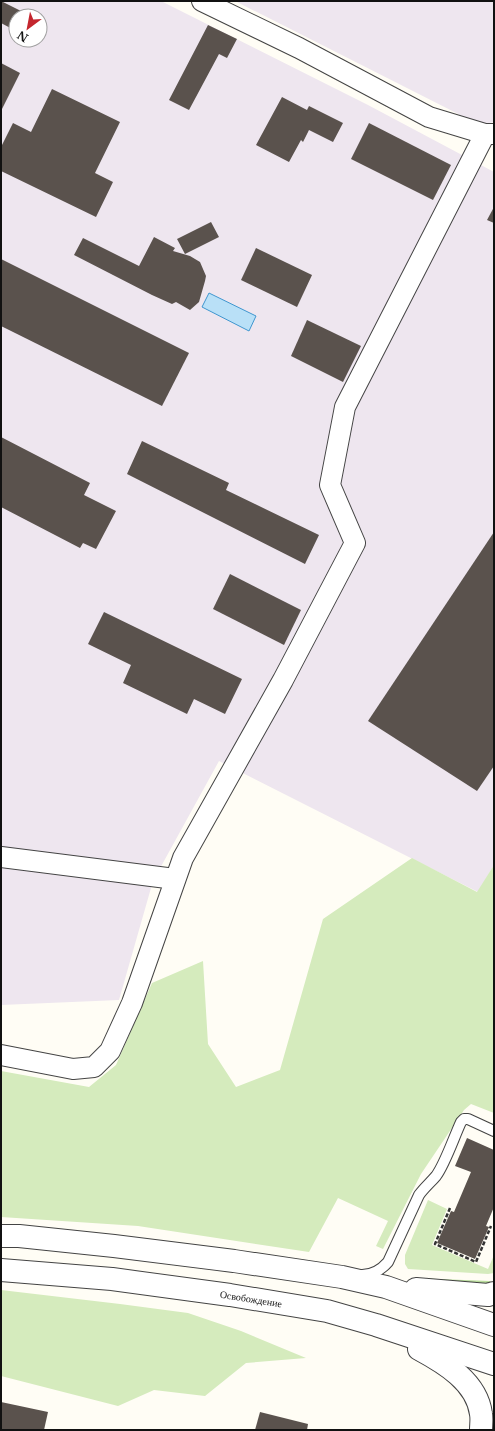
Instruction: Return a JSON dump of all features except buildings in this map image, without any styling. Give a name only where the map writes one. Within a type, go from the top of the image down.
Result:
[{"type":"street","points":[[1,1055],[73,1069],[94,1067],[110,1051],[132,1003],[183,858],[283,680],[355,542],[330,485],[345,407],[490,134],[429,117],[299,48],[202,1]]},
{"type":"street","points":[[1,857],[176,879]]},
{"type":"street","points":[[1,1236],[19,1236],[114,1246],[234,1261],[342,1277],[386,1287],[494,1325]]},
{"type":"street","name":"Освобождение","points":[[1,1270],[112,1280],[230,1295],[327,1311],[494,1364]]},
{"type":"street","points":[[386,1287],[488,1295],[494,1293]]},
{"type":"street","points":[[376,1326],[441,1361],[462,1378],[476,1396],[481,1414],[481,1430]]},
{"type":"lane","points":[[342,1277],[374,1273],[382,1269],[388,1262],[419,1195],[436,1176],[461,1122],[468,1119],[494,1131]]},
{"type":"path","points":[[450,1208],[435,1244],[476,1262],[491,1226]]},
{"type":"shaded area","points":[[1,1],[161,1],[368,105],[494,172],[494,865],[478,892],[219,761],[153,881],[119,1000],[1,1005]]},
{"type":"shaded area","points":[[235,1],[494,1],[494,122],[480,125]]},
{"type":"green space","points":[[412,858],[477,892],[494,865],[494,1113],[471,1104],[464,1110],[421,1174],[383,1249],[376,1246],[388,1221],[338,1198],[309,1252],[138,1226],[1,1217],[1,1071],[89,1087],[116,1065],[152,983],[203,961],[208,1044],[236,1087],[280,1070],[323,919]]},
{"type":"green space","points":[[428,1200],[447,1209],[432,1245],[488,1269],[494,1255],[494,1273],[488,1274],[408,1269],[405,1264],[405,1255]]},
{"type":"green space","points":[[412,1278],[490,1281],[492,1286],[416,1281]]},
{"type":"green space","points":[[1,1290],[188,1313],[241,1331],[306,1358],[246,1363],[205,1396],[154,1390],[118,1406],[1,1376]]},
{"type":"water","points":[[209,293],[256,316],[249,331],[202,307]]}]
